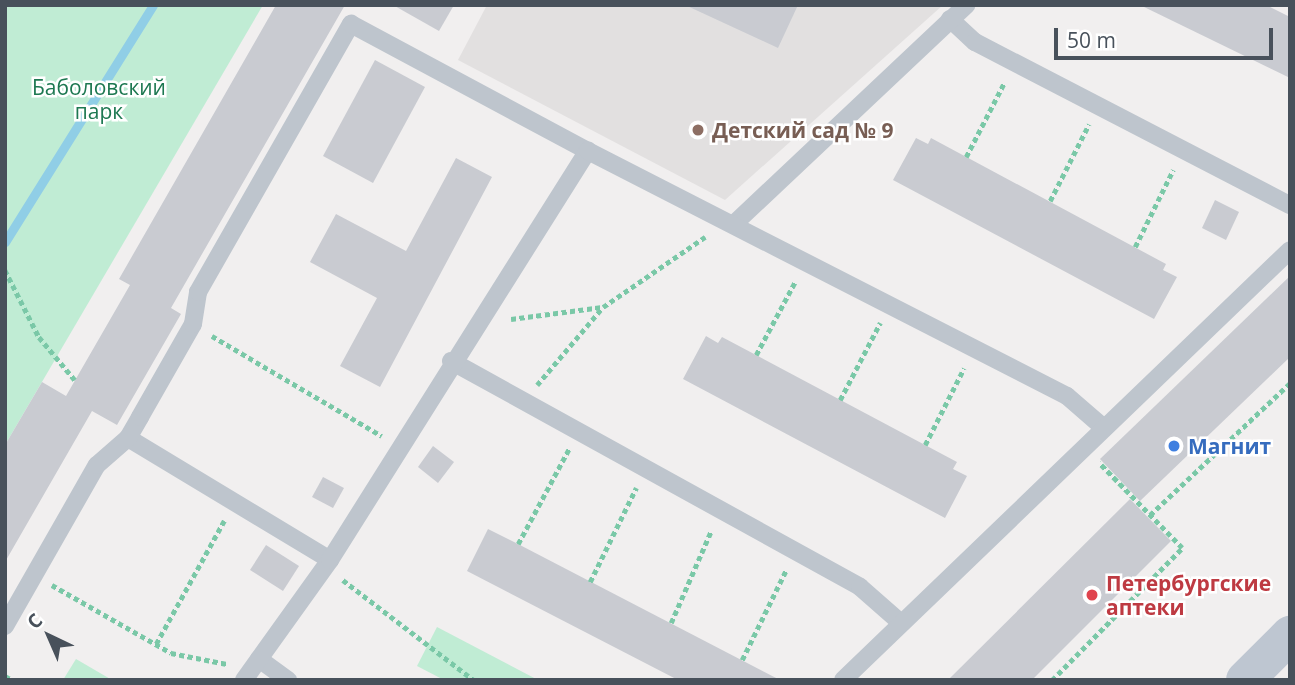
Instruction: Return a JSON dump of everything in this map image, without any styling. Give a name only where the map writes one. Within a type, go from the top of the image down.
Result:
[{"type":"main road","points":[[1245,680],[1290,635]]},
{"type":"lane","points":[[735,223],[966,5]]},
{"type":"lane","points":[[950,19],[1015,62],[1290,205]]},
{"type":"lane","points":[[5,626],[97,465],[128,438],[133,413],[193,324],[198,292],[351,24],[588,151],[735,223],[1067,396],[1104,428]]},
{"type":"lane","points":[[244,680],[330,559],[451,362],[588,151]]},
{"type":"lane","points":[[843,680],[1290,250]]},
{"type":"lane","points":[[451,362],[860,587],[901,623]]},
{"type":"lane","points":[[128,438],[330,559]]},
{"type":"lane","points":[[259,660],[288,680]]},
{"type":"path","points":[[966,157],[1015,62]]},
{"type":"path","points":[[1050,201],[1098,105]]},
{"type":"path","points":[[1135,247],[1184,149]]},
{"type":"path","points":[[536,387],[603,307],[716,232]]},
{"type":"path","points":[[757,355],[806,261]]},
{"type":"path","points":[[5,270],[39,337],[75,380]]},
{"type":"path","points":[[840,400],[890,304]]},
{"type":"path","points":[[496,321],[603,307]]},
{"type":"path","points":[[193,324],[398,446]]},
{"type":"path","points":[[925,445],[974,348]]},
{"type":"path","points":[[1150,515],[1290,383]]},
{"type":"path","points":[[518,544],[578,432]]},
{"type":"path","points":[[1052,680],[1182,548],[1084,447]]},
{"type":"path","points":[[590,582],[646,469]]},
{"type":"path","points":[[156,644],[231,507]]},
{"type":"path","points":[[671,623],[720,510]]},
{"type":"path","points":[[742,660],[795,551]]},
{"type":"path","points":[[38,578],[156,644],[230,664]]},
{"type":"path","points":[[340,578],[474,680]]},
{"type":"path","points":[[5,676],[12,680]]},
{"type":"shaded area","name":"Детский сад № 9","points":[[487,5],[943,5],[725,200],[458,60]]},
{"type":"green space","name":"Баболовский парк","points":[[5,5],[263,5],[5,445]]},
{"type":"green space","points":[[437,627],[538,680],[444,680],[417,666]]},
{"type":"green space","points":[[76,659],[112,680],[63,680]]},
{"type":"building","points":[[276,5],[345,5],[171,308],[181,314],[117,425],[92,411],[5,562],[5,445],[42,382],[66,396],[130,285],[119,279]]},
{"type":"building","points":[[393,5],[454,5],[439,31]]},
{"type":"building","points":[[685,5],[798,5],[778,48]]},
{"type":"building","points":[[1140,5],[1266,5],[1290,17],[1290,78]]},
{"type":"building","points":[[375,60],[425,87],[373,183],[323,156]]},
{"type":"building","points":[[916,138],[928,144],[931,138],[1166,264],[1163,270],[1177,277],[1154,319],[893,180]]},
{"type":"building","points":[[456,158],[492,177],[380,387],[340,366],[377,298],[310,262],[336,214],[406,251]]},
{"type":"building","points":[[1215,200],[1239,212],[1226,240],[1202,228]]},
{"type":"building","points":[[1290,276],[1290,357],[1140,501],[1100,459]]},
{"type":"building","points":[[706,336],[718,343],[722,337],[957,462],[953,469],[967,476],[945,518],[683,379]]},
{"type":"building","points":[[433,446],[454,462],[438,483],[418,467]]},
{"type":"building","points":[[323,477],[344,488],[333,508],[312,497]]},
{"type":"building","points":[[1130,499],[1171,541],[1032,680],[948,680]]},
{"type":"building","points":[[488,529],[780,680],[678,680],[467,571]]},
{"type":"building","points":[[266,545],[299,566],[283,591],[250,570]]},
{"type":"waterway","points":[[5,242],[153,5]]},
{"type":"place","name":"Детский сад № 9","points":[[698,130]]},
{"type":"place","name":"Магнит","points":[[1174,446]]},
{"type":"place","name":"Петербургские аптеки","points":[[1092,595]]}]
